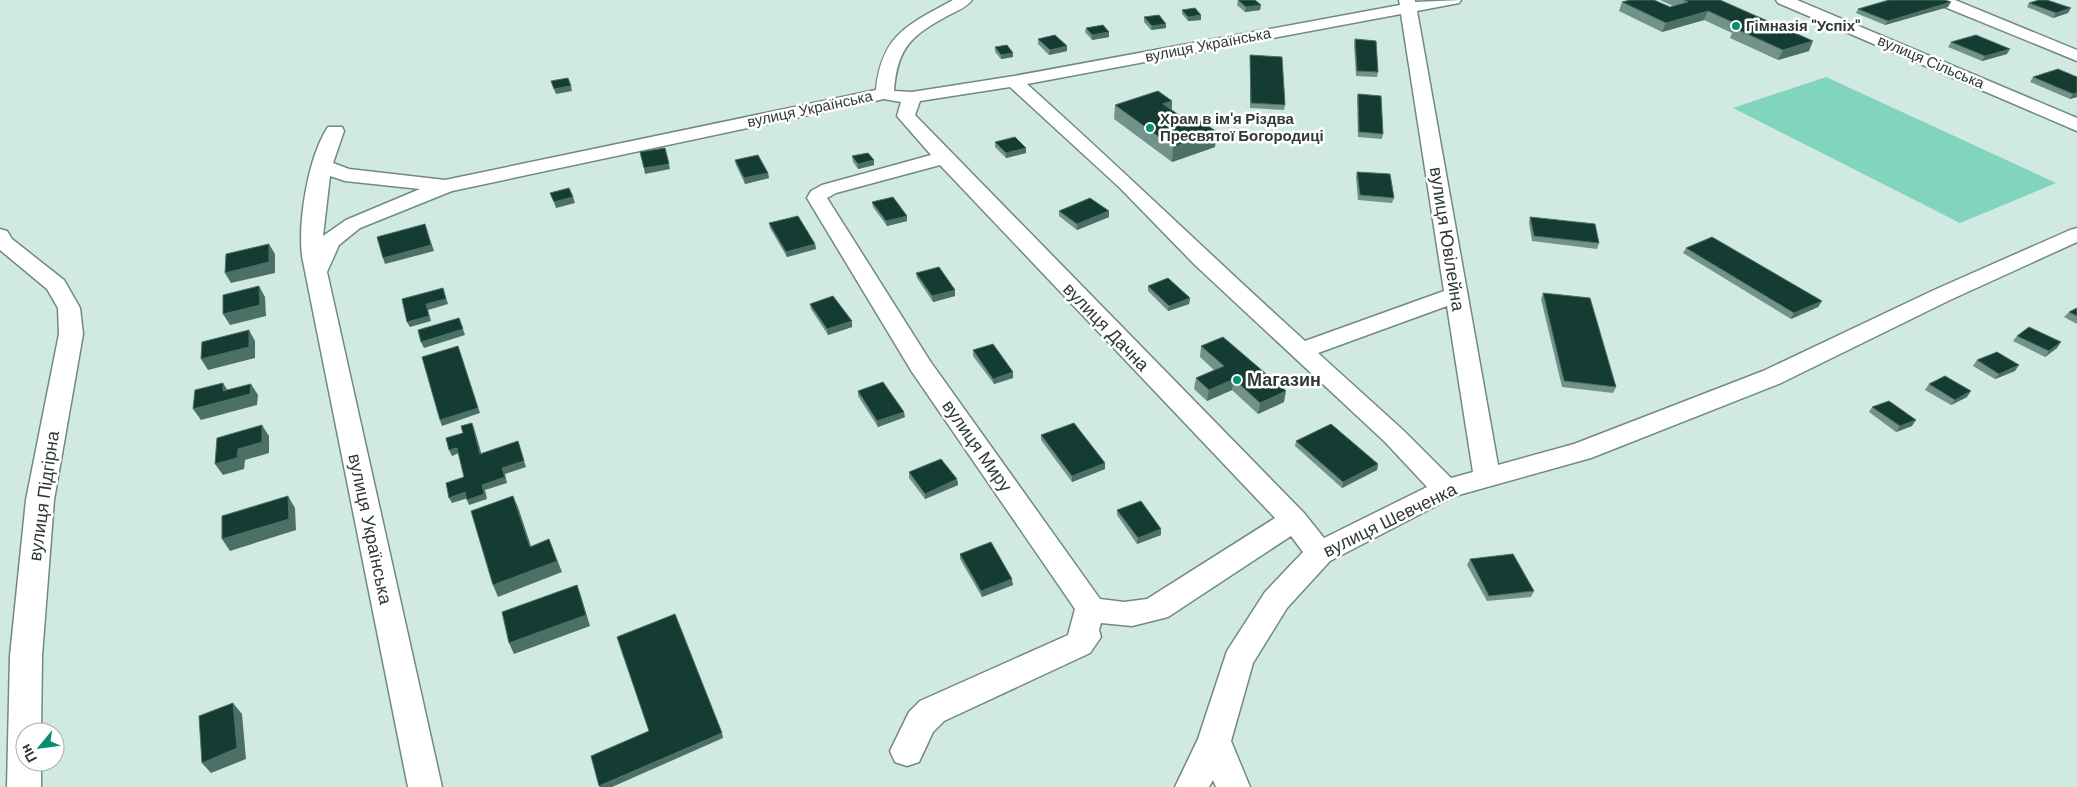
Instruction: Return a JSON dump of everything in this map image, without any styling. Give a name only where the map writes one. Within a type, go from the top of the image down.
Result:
[{"type":"street","points":[[885,94],[888,65],[900,42],[915,28],[964,0]]},
{"type":"street","name":"вулиця Українська","points":[[316,272],[320,257],[330,241],[354,224],[446,186],[885,94],[895,97],[909,106],[1014,81],[1408,4],[1454,0]]},
{"type":"street","name":"вулиця Сільська","points":[[1784,0],[2077,125]]},
{"type":"street","points":[[1942,0],[2077,56]]},
{"type":"street","name":"вулиця Ювілейна","points":[[1408,4],[1488,478]]},
{"type":"street","points":[[1014,81],[1127,184],[1202,260],[1394,436],[1446,489]]},
{"type":"street","points":[[841,104],[909,106]]},
{"type":"street","name":"вулиця Дачна","points":[[909,106],[944,158],[1294,520],[1320,553]]},
{"type":"street","name":"вулиця Українська","points":[[334,131],[327,145],[318,192],[312,240],[316,272],[425,787]]},
{"type":"street","name":"вулиця Миру","points":[[944,158],[829,189],[822,192],[817,198],[921,366],[1090,608]]},
{"type":"street","points":[[323,166],[345,175],[446,186]]},
{"type":"street","points":[[318,192],[368,178]]},
{"type":"street","name":"вулиця Шевченка","points":[[1192,787],[1214,741],[1238,660],[1276,600],[1320,553],[1446,489],[1582,451],[1772,377],[2077,234]]},
{"type":"street","name":"вулиця Підгірна","points":[[0,235],[3,242],[56,285],[69,308],[71,334],[40,500],[26,656],[24,787]]},
{"type":"street","points":[[1300,351],[1456,295]]},
{"type":"street","points":[[906,751],[921,722],[932,711],[1079,644],[1086,637],[1084,630],[1090,608],[1124,616],[1157,608],[1294,520]]},
{"type":"street","points":[[1214,741],[1233,787]]},
{"type":"green space","points":[[1826,77],[2056,183],[1960,223],[1733,108]]},
{"type":"building","points":[[1238,0],[1255,0],[1261,5],[1246,7]]},
{"type":"building","points":[[1654,0],[1670,7],[1688,2],[1683,0],[1720,0],[1813,41],[1783,50],[1734,28],[1741,26],[1708,11],[1666,23],[1622,2]]},
{"type":"building","points":[[1889,0],[1945,0],[1951,2],[1888,21],[1858,9]]},
{"type":"building","points":[[2047,0],[2071,8],[2056,13],[2029,3]]},
{"type":"building","points":[[1195,8],[1201,15],[1188,17],[1182,10]]},
{"type":"building","points":[[1159,15],[1166,24],[1152,26],[1144,17]]},
{"type":"building","points":[[1103,25],[1109,32],[1092,35],[1086,28]]},
{"type":"building","points":[[1055,35],[1067,46],[1050,50],[1038,39]]},
{"type":"building","points":[[1976,35],[2010,49],[1985,56],[1951,42]]},
{"type":"building","points":[[1355,39],[1376,41],[1378,72],[1357,71]]},
{"type":"building","points":[[1007,45],[1013,53],[1001,55],[995,47]]},
{"type":"building","points":[[1250,55],[1282,57],[1285,105],[1251,103]]},
{"type":"building","points":[[2058,69],[2077,77],[2077,93],[2073,94],[2033,77]]},
{"type":"building","points":[[568,78],[571,86],[554,89],[551,81]]},
{"type":"building","points":[[1158,91],[1172,101],[1163,104],[1192,124],[1201,121],[1217,132],[1173,147],[1115,105]]},
{"type":"building","points":[[1358,94],[1381,96],[1383,134],[1359,132]]},
{"type":"building","points":[[1015,137],[1026,148],[1006,153],[995,142]]},
{"type":"building","points":[[665,148],[669,164],[644,168],[640,152]]},
{"type":"building","points":[[868,153],[874,160],[858,164],[852,156]]},
{"type":"building","points":[[758,155],[768,173],[744,178],[735,160]]},
{"type":"building","points":[[1357,172],[1390,174],[1394,198],[1360,195]]},
{"type":"building","points":[[569,188],[573,197],[554,202],[550,193]]},
{"type":"building","points":[[893,197],[907,216],[886,221],[872,202]]},
{"type":"building","points":[[1090,198],[1109,211],[1077,224],[1059,211]]},
{"type":"building","points":[[798,216],[815,244],[786,252],[769,223]]},
{"type":"building","points":[[1530,217],[1595,224],[1599,243],[1534,236]]},
{"type":"building","points":[[425,224],[431,245],[383,258],[377,237]]},
{"type":"building","points":[[1712,237],[1822,301],[1794,313],[1686,248]]},
{"type":"building","points":[[269,244],[269,262],[225,273],[226,254]]},
{"type":"building","points":[[939,267],[955,290],[932,296],[916,273]]},
{"type":"building","points":[[1168,278],[1190,298],[1169,306],[1148,286]]},
{"type":"building","points":[[259,286],[260,305],[223,314],[223,295]]},
{"type":"building","points":[[443,288],[446,299],[426,304],[429,316],[407,322],[402,299]]},
{"type":"building","points":[[1543,293],[1590,298],[1616,387],[1564,381]]},
{"type":"building","points":[[833,296],[852,321],[827,329],[810,304]]},
{"type":"building","points":[[2077,308],[2077,316],[2069,312]]},
{"type":"building","points":[[459,318],[463,329],[421,342],[418,330]]},
{"type":"building","points":[[2029,327],[2061,342],[2049,351],[2017,336]]},
{"type":"building","points":[[249,330],[249,347],[201,359],[202,342]]},
{"type":"building","points":[[1223,337],[1286,391],[1260,403],[1234,379],[1209,390],[1196,378],[1224,366],[1201,346]]},
{"type":"building","points":[[993,344],[1013,372],[993,379],[973,350]]},
{"type":"building","points":[[458,346],[478,408],[440,420],[422,357]]},
{"type":"building","points":[[1997,352],[2019,365],[1999,374],[1977,360]]},
{"type":"building","points":[[1945,376],[1971,391],[1955,400],[1929,384]]},
{"type":"building","points":[[883,382],[904,412],[877,421],[858,391]]},
{"type":"building","points":[[223,383],[223,391],[251,384],[250,394],[193,409],[195,390]]},
{"type":"building","points":[[1889,401],[1916,420],[1900,426],[1872,407]]},
{"type":"building","points":[[472,423],[480,454],[518,441],[524,461],[502,468],[505,477],[482,485],[484,494],[467,500],[465,492],[449,498],[446,483],[464,477],[457,448],[449,450],[446,438],[463,433],[461,426]]},
{"type":"building","points":[[1074,423],[1105,463],[1072,476],[1041,435]]},
{"type":"building","points":[[1331,424],[1378,464],[1343,482],[1296,441]]},
{"type":"building","points":[[262,425],[262,442],[238,449],[237,458],[215,464],[217,438]]},
{"type":"building","points":[[941,459],[957,479],[925,494],[909,472]]},
{"type":"building","points":[[288,496],[289,519],[222,539],[222,516]]},
{"type":"building","points":[[513,496],[530,547],[549,539],[557,561],[493,585],[471,511]]},
{"type":"building","points":[[1141,501],[1161,529],[1138,538],[1117,510]]},
{"type":"building","points":[[991,542],[1012,579],[981,591],[960,554]]},
{"type":"building","points":[[1513,554],[1534,591],[1489,596],[1470,559]]},
{"type":"building","points":[[577,585],[586,615],[509,643],[502,612]]},
{"type":"building","points":[[675,614],[722,733],[599,786],[591,756],[649,731],[617,637]]},
{"type":"building","points":[[233,703],[237,748],[202,763],[199,716]]},
{"type":"place","name":"Гімназія \"Успіх\"","points":[[1736,26]]},
{"type":"place","name":"Храм в ім'я Різдва Пресвятої Богородиці","points":[[1150,128]]},
{"type":"place","name":"Магазин","points":[[1237,380]]}]
